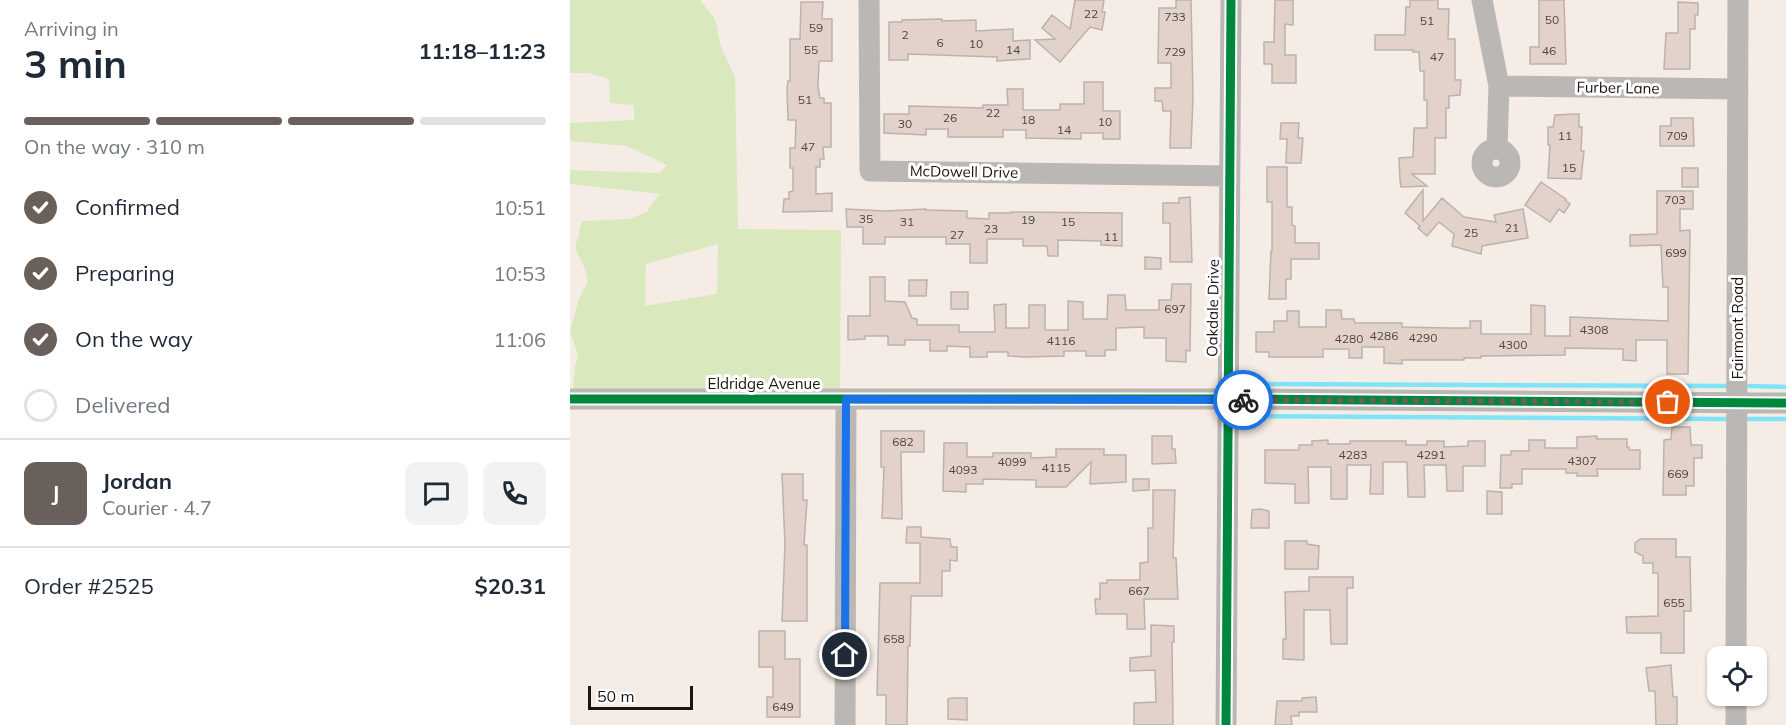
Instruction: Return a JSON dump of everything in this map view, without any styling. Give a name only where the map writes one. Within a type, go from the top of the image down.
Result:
[{"type":"street","name":"McDowell Drive","points":[[869,0],[870,171],[1229,176]]},
{"type":"street","name":"Oakdale Drive","points":[[1226,725],[1231,0]]},
{"type":"street","points":[[1482,0],[1499,86],[1497,149]]},
{"type":"street","name":"Fairmont Road","points":[[1736,646],[1738,0]]},
{"type":"street","name":"Furber Lane","points":[[1499,86],[1738,89]]},
{"type":"street","name":"Eldridge Avenue","points":[[570,399],[1227,399],[1786,403]]},
{"type":"street","points":[[845,725],[846,399]]},
{"type":"street","points":[[1736,706],[1736,725]]},
{"type":"green space","points":[[570,0],[700,0],[715,19],[721,47],[735,77],[738,229],[841,230],[840,397],[573,389],[578,356],[570,331],[579,299],[588,281],[575,248],[582,221],[629,219],[647,212],[660,194],[570,184],[570,170],[660,173],[667,165],[627,146],[570,141],[570,123],[634,120],[634,105],[610,103],[609,79],[588,73],[570,73]],"holes":[[[718,244],[717,294],[645,306],[646,264]]]},
{"type":"building","points":[[1075,0],[1104,0],[1102,30],[1090,27],[1060,62],[1035,40],[1055,39],[1042,28],[1052,15],[1070,29]]},
{"type":"building","points":[[1176,0],[1191,0],[1193,97],[1191,148],[1170,148],[1171,111],[1163,111],[1162,101],[1155,101],[1155,88],[1171,88],[1171,63],[1158,63],[1159,8],[1176,8]]},
{"type":"building","points":[[1275,0],[1293,0],[1293,25],[1285,24],[1285,55],[1296,55],[1296,83],[1272,83],[1272,64],[1264,64],[1264,42],[1274,42]]},
{"type":"building","points":[[1410,0],[1438,0],[1438,9],[1449,9],[1448,39],[1455,39],[1455,80],[1461,80],[1460,95],[1449,96],[1449,108],[1446,108],[1446,138],[1435,138],[1435,174],[1412,174],[1427,186],[1401,187],[1399,158],[1413,157],[1414,128],[1427,128],[1424,71],[1420,71],[1419,52],[1375,50],[1375,35],[1405,35],[1406,7],[1410,7]]},
{"type":"building","points":[[1539,0],[1564,0],[1566,64],[1530,64],[1530,47],[1539,47]]},
{"type":"building","points":[[801,2],[823,2],[822,19],[832,19],[832,61],[819,61],[818,87],[820,98],[824,98],[824,103],[831,103],[831,147],[823,147],[824,159],[820,159],[820,167],[816,167],[816,194],[832,193],[832,211],[783,212],[784,199],[789,199],[789,192],[793,191],[790,148],[795,148],[796,120],[788,120],[787,88],[788,81],[790,81],[790,39],[800,39]]},
{"type":"building","points":[[1678,2],[1698,3],[1695,29],[1690,29],[1690,69],[1664,69],[1666,33],[1678,33]]},
{"type":"building","points":[[942,19],[942,21],[976,20],[976,31],[1013,29],[1013,41],[1030,40],[1030,59],[997,61],[997,57],[908,54],[908,60],[889,60],[889,22]]},
{"type":"building","points":[[1084,82],[1103,82],[1103,111],[1120,111],[1120,139],[1103,139],[1103,133],[1081,133],[1081,139],[1026,138],[1026,130],[1003,130],[1003,137],[948,137],[948,129],[926,129],[926,135],[884,133],[884,114],[909,114],[909,106],[983,108],[983,105],[1008,105],[1007,89],[1023,89],[1023,110],[1060,110],[1060,104],[1084,104]]},
{"type":"building","points":[[1579,114],[1579,127],[1582,127],[1581,151],[1584,151],[1581,179],[1548,178],[1550,145],[1548,145],[1548,127],[1553,127],[1555,115]]},
{"type":"building","points":[[1671,118],[1693,118],[1694,146],[1660,146],[1660,126],[1671,126]]},
{"type":"building","points":[[1281,123],[1299,123],[1298,138],[1303,138],[1301,163],[1286,163],[1287,139],[1280,139]]},
{"type":"building","points":[[1267,167],[1287,167],[1287,207],[1292,207],[1295,243],[1319,243],[1319,259],[1291,259],[1291,279],[1286,279],[1286,299],[1269,299],[1272,202],[1267,202]]},
{"type":"building","points":[[1682,168],[1698,168],[1698,187],[1682,187]]},
{"type":"building","points":[[1541,182],[1570,204],[1564,213],[1559,209],[1550,222],[1525,205]]},
{"type":"building","points":[[1423,190],[1423,221],[1442,198],[1464,217],[1496,222],[1494,215],[1523,209],[1528,238],[1482,246],[1481,254],[1452,246],[1454,234],[1439,222],[1427,236],[1418,228],[1420,226],[1405,213]]},
{"type":"building","points":[[1657,191],[1693,191],[1693,209],[1680,209],[1680,231],[1690,230],[1688,374],[1667,374],[1667,340],[1636,340],[1636,361],[1623,360],[1623,349],[1565,348],[1565,355],[1481,356],[1481,358],[1464,358],[1464,360],[1402,360],[1402,364],[1384,363],[1384,347],[1362,347],[1362,358],[1349,358],[1349,349],[1323,349],[1323,357],[1269,357],[1269,352],[1256,352],[1256,332],[1274,332],[1274,321],[1287,321],[1287,311],[1299,311],[1299,327],[1326,327],[1326,310],[1341,310],[1342,319],[1354,319],[1355,323],[1402,323],[1402,327],[1470,328],[1470,321],[1481,321],[1481,334],[1531,334],[1531,305],[1545,306],[1545,336],[1570,336],[1570,317],[1668,321],[1668,287],[1663,287],[1661,245],[1630,246],[1630,235],[1657,234]]},
{"type":"building","points":[[1190,197],[1192,262],[1170,262],[1170,223],[1163,223],[1163,203],[1179,203],[1179,198]]},
{"type":"building","points":[[846,209],[967,211],[967,218],[989,219],[989,213],[1011,212],[1122,213],[1122,246],[1101,245],[1101,241],[1058,240],[1058,256],[1048,256],[1047,246],[1023,246],[1023,239],[987,239],[987,263],[970,263],[970,244],[946,244],[946,237],[885,237],[885,244],[863,244],[863,227],[847,227]]},
{"type":"building","points":[[1145,257],[1161,258],[1161,269],[1145,269]]},
{"type":"building","points":[[870,277],[885,277],[885,301],[905,302],[912,318],[917,319],[917,325],[959,325],[959,332],[995,332],[994,305],[1006,304],[1006,328],[1029,328],[1029,305],[1045,305],[1045,330],[1068,330],[1068,301],[1083,302],[1083,319],[1107,319],[1108,295],[1125,295],[1126,310],[1159,310],[1159,300],[1171,300],[1172,284],[1191,284],[1190,351],[1186,350],[1186,362],[1166,361],[1166,338],[1144,338],[1144,327],[1116,328],[1116,350],[1105,350],[1105,356],[1086,356],[1086,351],[1064,351],[1064,356],[1026,357],[1008,356],[1008,352],[987,352],[987,357],[970,357],[970,347],[947,346],[947,351],[930,351],[930,340],[905,340],[905,345],[888,345],[888,336],[865,336],[865,339],[848,340],[848,316],[870,316]]},
{"type":"building","points":[[909,280],[927,280],[926,296],[909,296]]},
{"type":"building","points":[[951,292],[968,292],[968,309],[951,309]]},
{"type":"building","points":[[1672,427],[1690,427],[1691,445],[1702,445],[1702,458],[1694,458],[1694,486],[1686,486],[1686,495],[1663,495],[1664,440],[1671,439]]},
{"type":"building","points":[[881,431],[924,431],[924,452],[901,452],[902,519],[882,518],[884,467],[881,467]]},
{"type":"building","points":[[1152,436],[1172,436],[1172,449],[1175,449],[1176,463],[1152,464]]},
{"type":"building","points":[[1597,436],[1597,439],[1627,439],[1629,450],[1640,450],[1640,469],[1597,469],[1598,476],[1577,476],[1577,473],[1566,473],[1566,469],[1522,469],[1522,484],[1512,484],[1512,488],[1500,488],[1501,455],[1511,455],[1511,451],[1529,451],[1529,440],[1545,440],[1545,448],[1577,448],[1577,437]]},
{"type":"building","points":[[1328,440],[1328,444],[1350,444],[1350,441],[1406,441],[1406,445],[1427,445],[1427,441],[1444,441],[1444,447],[1468,446],[1468,441],[1485,441],[1485,466],[1463,466],[1463,491],[1447,491],[1446,465],[1424,465],[1425,497],[1408,497],[1407,462],[1383,462],[1383,494],[1370,494],[1371,465],[1347,465],[1347,499],[1331,499],[1331,467],[1308,467],[1309,503],[1295,503],[1295,484],[1265,483],[1265,450],[1299,450],[1299,445],[1312,445],[1312,441]]},
{"type":"building","points":[[944,443],[967,443],[967,457],[993,457],[993,453],[1031,453],[1031,458],[1056,457],[1056,449],[1104,449],[1104,455],[1126,455],[1126,482],[1090,484],[1091,462],[1066,487],[1036,487],[1036,480],[983,479],[983,484],[966,484],[966,492],[943,491]]},
{"type":"building","points":[[782,474],[803,474],[803,500],[807,500],[804,545],[807,545],[807,621],[782,621],[785,545]]},
{"type":"building","points":[[1133,479],[1149,479],[1149,490],[1133,491]]},
{"type":"building","points":[[1153,490],[1175,490],[1173,558],[1176,558],[1178,599],[1144,599],[1145,629],[1127,629],[1127,614],[1096,614],[1095,599],[1100,599],[1100,583],[1107,583],[1107,580],[1140,580],[1140,563],[1148,562],[1148,528],[1153,528]]},
{"type":"building","points":[[1487,491],[1502,492],[1502,514],[1487,514]]},
{"type":"building","points":[[1252,510],[1269,511],[1269,528],[1251,528]]},
{"type":"building","points":[[907,527],[921,527],[921,537],[950,539],[951,547],[957,547],[957,561],[950,560],[950,571],[942,571],[942,596],[911,596],[907,725],[886,725],[886,695],[877,695],[880,583],[920,583],[920,543],[906,543]]},
{"type":"building","points":[[1640,539],[1676,539],[1676,557],[1690,557],[1691,611],[1684,611],[1684,653],[1661,653],[1661,633],[1627,633],[1626,617],[1658,616],[1658,573],[1653,573],[1653,563],[1643,563],[1643,556],[1635,552],[1635,543]]},
{"type":"building","points":[[1285,541],[1307,541],[1307,544],[1319,546],[1318,569],[1285,569]]},
{"type":"building","points":[[1309,577],[1353,577],[1353,588],[1347,588],[1347,644],[1331,644],[1330,610],[1304,610],[1304,660],[1283,659],[1283,639],[1286,639],[1285,592],[1309,591]]},
{"type":"building","points":[[1151,625],[1174,626],[1174,642],[1172,642],[1173,725],[1134,725],[1134,703],[1156,702],[1155,670],[1130,671],[1130,658],[1151,656]]},
{"type":"building","points":[[759,631],[785,631],[785,659],[800,659],[800,717],[767,717],[767,697],[773,697],[773,667],[759,667]]},
{"type":"building","points":[[1671,665],[1673,697],[1677,697],[1677,725],[1656,725],[1655,691],[1649,691],[1646,668]]},
{"type":"building","points":[[1316,697],[1317,712],[1299,712],[1299,716],[1291,716],[1292,725],[1275,725],[1277,701],[1302,701],[1302,698]]},
{"type":"building","points":[[967,698],[967,720],[948,719],[948,699]]},
{"type":"waterway","points":[[1251,384],[1726,386]]},
{"type":"waterway","points":[[1749,386],[1786,387]]},
{"type":"waterway","points":[[1247,416],[1726,419]]},
{"type":"waterway","points":[[1749,419],[1786,419]]},
{"type":"cycle path","points":[[1226,725],[1231,0]]},
{"type":"cycle path","points":[[570,399],[1227,399],[1786,403]]},
{"type":"way so far","points":[[1243,400],[1668,402]]},
{"type":"route","points":[[845,655],[846,399],[1243,400]]}]
